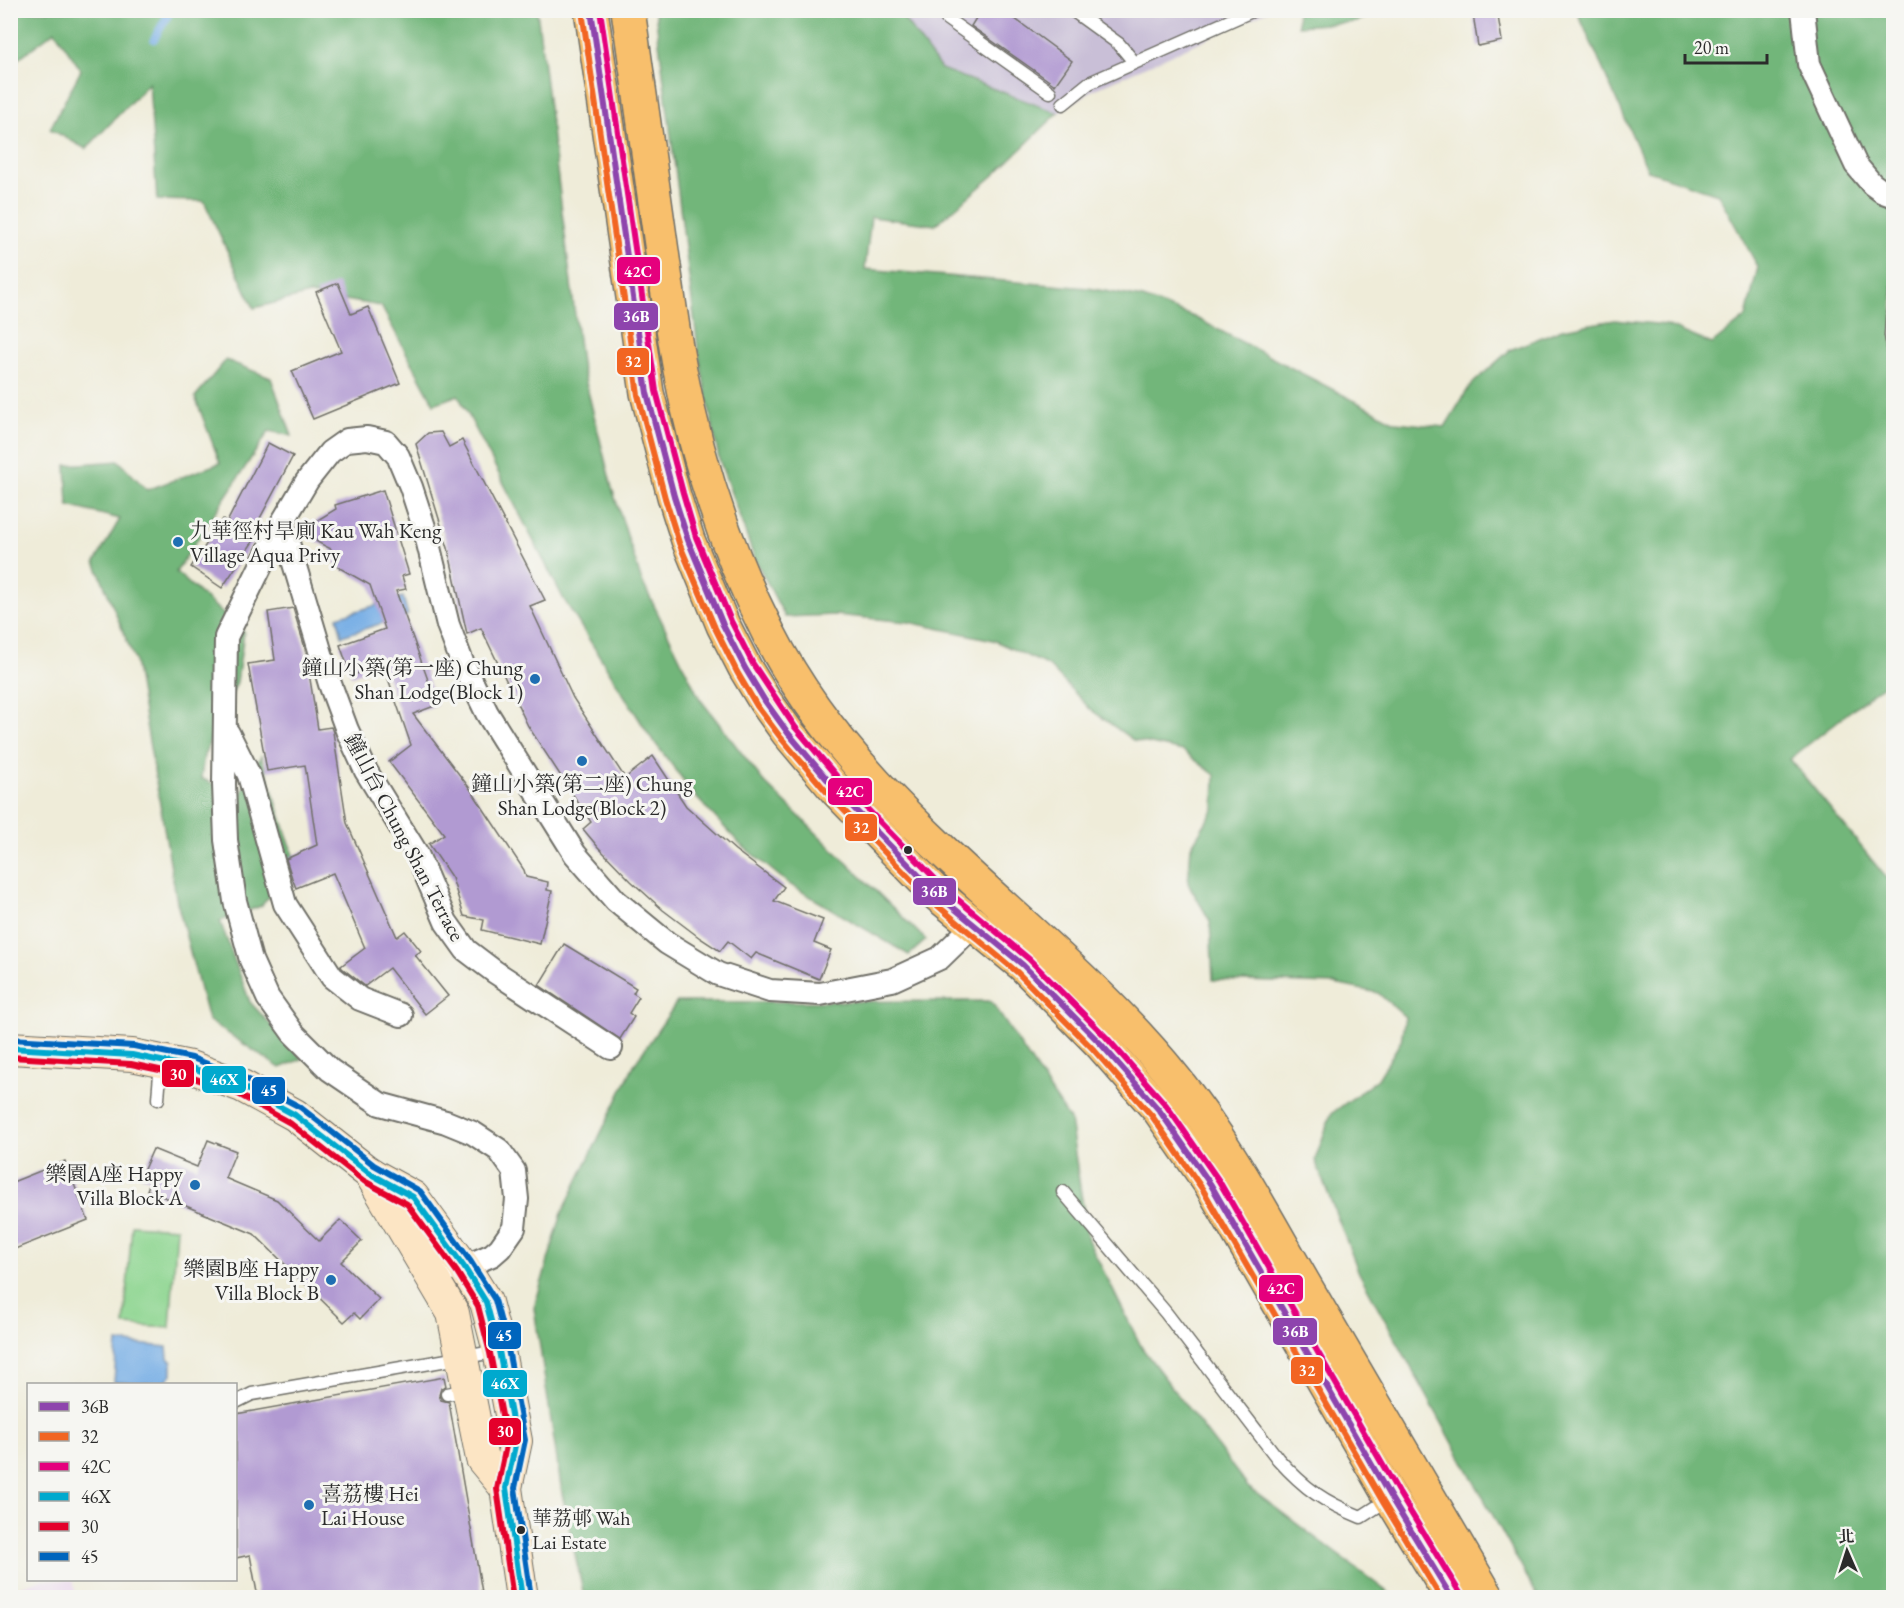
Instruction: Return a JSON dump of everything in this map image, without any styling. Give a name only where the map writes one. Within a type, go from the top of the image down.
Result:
[{"type":"main road","points":[[591,10],[634,317],[647,393],[674,496],[704,583],[750,676],[765,701],[812,763],[938,895],[985,912],[1061,958],[1124,1020],[1178,1082],[1235,1167],[1488,1598]]},
{"type":"main road","points":[[628,10],[680,368],[693,430],[708,482],[748,589],[768,633],[791,675],[843,745],[921,829],[1023,965],[1100,1043],[1160,1110],[1186,1146],[1211,1185],[1391,1498],[1452,1598]]},
{"type":"main road","points":[[10,1048],[132,1055],[190,1067],[242,1086],[318,1132],[369,1173],[413,1197],[464,1267],[486,1302],[499,1351],[516,1441],[506,1488],[522,1598]]},
{"type":"main road","points":[[369,1173],[430,1271],[453,1313],[462,1358],[458,1392],[482,1459],[506,1488]]},
{"type":"main road","points":[[453,1313],[464,1267]]},
{"type":"street","points":[[1803,10],[1809,64],[1856,165],[1872,184],[1893,196]]},
{"type":"street","points":[[430,1271],[464,1267],[492,1255],[500,1248],[514,1228],[517,1199],[514,1171],[499,1150],[473,1133],[446,1122],[381,1104],[330,1070],[293,1033],[268,998],[251,960],[235,901],[226,840],[224,784],[226,637],[282,523],[307,481],[330,452],[347,441],[366,438],[386,442],[398,456],[424,526],[448,624],[462,662],[487,713],[575,854],[616,901],[666,943],[718,974],[770,991],[820,994],[892,980],[939,958],[985,912]]},
{"type":"street","name":"鐘山台 Chung Shan Terrace","points":[[282,523],[330,684],[347,729],[366,771],[417,854],[446,922],[466,950],[488,967],[611,1048]]},
{"type":"street","points":[[226,728],[249,775],[285,904],[332,977],[360,999],[401,1015]]},
{"type":"lane","points":[[953,10],[947,19],[1050,92]]},
{"type":"lane","points":[[1072,10],[1119,44],[1134,63]]},
{"type":"lane","points":[[1063,104],[1089,83],[1254,10]]},
{"type":"lane","points":[[1893,295],[1891,335],[1893,351]]},
{"type":"lane","points":[[158,1099],[162,1060]]},
{"type":"lane","points":[[1062,1192],[1166,1313],[1293,1476],[1311,1492],[1361,1517],[1391,1498]]},
{"type":"lane","points":[[237,1402],[252,1394],[499,1351]]},
{"type":"shaded area","points":[[898,11],[1268,11],[1093,90],[1058,113],[941,69]]},
{"type":"shaded area","points":[[37,1581],[73,1581],[76,1597],[11,1597],[11,1590]]},
{"type":"green space","points":[[1297,10],[1379,11],[1356,22],[1298,26]]},
{"type":"green space","points":[[11,11],[537,11],[581,363],[612,488],[641,579],[700,699],[764,782],[926,940],[909,955],[789,884],[740,844],[697,798],[649,735],[563,598],[458,395],[434,404],[381,306],[309,294],[254,308],[204,201],[157,200],[149,83],[86,149],[50,129],[81,70],[55,31],[11,64]]},
{"type":"green space","points":[[655,11],[898,11],[941,69],[1058,113],[993,176],[935,225],[871,217],[865,269],[1088,288],[1143,298],[1194,317],[1395,422],[1445,427],[1470,386],[1510,350],[1562,329],[1615,320],[1666,325],[1712,344],[1746,317],[1758,267],[1718,194],[1648,171],[1577,11],[1893,11],[1893,677],[1790,759],[1893,886],[1893,1597],[1538,1597],[1359,1273],[1315,1160],[1331,1114],[1378,1079],[1401,1041],[1405,1017],[1378,993],[1335,984],[1213,980],[1210,921],[1188,883],[1191,847],[1214,809],[1215,775],[1183,751],[1133,740],[1090,709],[1049,666],[993,640],[908,622],[835,615],[785,617],[754,557],[719,459],[699,356]]},
{"type":"green space","points":[[226,360],[271,378],[292,436],[269,431],[176,572],[244,632],[237,682],[204,755],[201,778],[239,797],[261,756],[297,866],[261,906],[220,921],[250,1002],[302,1059],[280,1068],[208,1020],[177,902],[135,661],[95,562],[120,519],[68,506],[66,465],[119,461],[147,490],[220,463],[195,397]]},
{"type":"green space","points":[[991,1001],[1070,1120],[1088,1240],[1142,1348],[1248,1487],[1394,1597],[584,1597],[562,1493],[534,1308],[562,1213],[634,1065],[677,1002]]},
{"type":"green space","points":[[132,1225],[177,1228],[170,1328],[124,1325]]},
{"type":"water","points":[[403,597],[408,615],[342,636],[337,617]]},
{"type":"water","points":[[117,1342],[167,1347],[168,1358],[172,1362],[172,1374],[164,1383],[114,1382]]},
{"type":"building","points":[[981,10],[1003,10],[1072,61],[1055,85],[971,26]]},
{"type":"building","points":[[1497,10],[1502,41],[1478,46],[1473,14]]},
{"type":"building","points":[[338,283],[351,314],[368,307],[400,383],[313,419],[292,371],[341,351],[316,292]]},
{"type":"building","points":[[441,432],[449,447],[462,440],[545,600],[530,606],[573,698],[625,778],[653,756],[686,806],[735,850],[784,887],[774,901],[823,920],[814,943],[831,950],[819,979],[756,953],[751,959],[728,941],[720,951],[663,910],[631,881],[583,829],[591,822],[528,726],[481,628],[467,634],[448,548],[416,444],[428,433]]},
{"type":"building","points":[[268,443],[293,456],[250,537],[254,540],[222,588],[191,567],[223,519],[227,522]]},
{"type":"building","points":[[383,490],[409,574],[402,576],[406,589],[396,591],[437,705],[413,714],[471,790],[524,870],[526,877],[548,882],[547,890],[552,891],[540,944],[482,930],[484,920],[464,916],[452,878],[429,844],[444,834],[389,762],[411,745],[383,664],[351,676],[340,645],[385,629],[370,585],[336,566],[331,549],[317,542],[313,536],[313,528],[316,521],[336,509],[335,505]]},
{"type":"building","points":[[293,608],[305,648],[318,729],[331,727],[333,732],[347,823],[397,937],[405,931],[421,951],[415,955],[448,996],[425,1014],[389,968],[365,986],[342,968],[341,966],[365,948],[333,873],[296,888],[292,878],[286,859],[317,845],[305,765],[267,771],[248,664],[275,660],[268,612]]},
{"type":"building","points":[[564,944],[636,988],[633,993],[639,997],[629,1013],[634,1017],[620,1039],[539,985]]},
{"type":"building","points":[[208,1140],[236,1151],[225,1178],[277,1200],[319,1241],[340,1220],[362,1241],[341,1262],[379,1299],[360,1319],[354,1313],[344,1322],[254,1234],[147,1190],[151,1179],[141,1176],[153,1149],[197,1167]]},
{"type":"building","points":[[65,1161],[88,1220],[10,1251],[10,1183]]},
{"type":"building","points":[[444,1377],[446,1386],[441,1388],[439,1395],[441,1400],[449,1402],[483,1598],[258,1598],[250,1555],[237,1558],[237,1414]]},
{"type":"waterway","points":[[154,39],[171,10]]},
{"type":"transit line","name":"36B","points":[[591,10],[647,393],[688,540],[723,625],[745,668],[788,733],[837,791],[938,895],[1023,965],[1100,1043],[1159,1110],[1211,1185],[1391,1498],[1452,1598]]},
{"type":"transit line","name":"42C","points":[[600,10],[656,391],[696,537],[731,621],[753,664],[795,727],[844,785],[944,888],[1029,959],[1106,1037],[1166,1105],[1219,1181],[1399,1493],[1460,1593]]},
{"type":"transit line","name":"32","points":[[582,11],[638,395],[679,543],[715,628],[737,672],[757,706],[781,738],[831,797],[932,901],[1017,972],[1093,1049],[1152,1116],[1203,1190],[1441,1598]]},
{"type":"transit line","name":"45","points":[[11,1039],[134,1046],[192,1058],[245,1078],[300,1107],[374,1165],[420,1191],[495,1300],[508,1349],[525,1440],[515,1488],[531,1597]]},
{"type":"transit line","name":"46X","points":[[10,1048],[132,1055],[190,1067],[242,1086],[295,1115],[369,1173],[413,1197],[464,1267],[486,1302],[499,1351],[516,1441],[506,1488],[522,1598]]},
{"type":"transit line","name":"30","points":[[10,1057],[131,1064],[188,1076],[238,1094],[290,1123],[364,1181],[407,1204],[457,1272],[478,1306],[490,1353],[507,1441],[497,1489],[513,1598]]},
{"type":"place","name":"九華徑村旱廁 Kau Wah Keng Village Aqua Privy","points":[[178,542]]},
{"type":"place","name":"鐘山小築(第一座) Chung Shan Lodge(Block 1)","points":[[535,679]]},
{"type":"place","name":"鐘山小築(第二座) Chung Shan Lodge(Block 2)","points":[[582,761]]},
{"type":"place","name":"樂園A座 Happy Villa Block A","points":[[195,1185]]},
{"type":"place","name":"樂園B座 Happy Villa Block B","points":[[331,1280]]},
{"type":"place","name":"喜荔樓 Hei Lai House","points":[[309,1505]]},
{"type":"place","name":"華荔邨 Wah Lai Estate","points":[[521,1530]]}]
